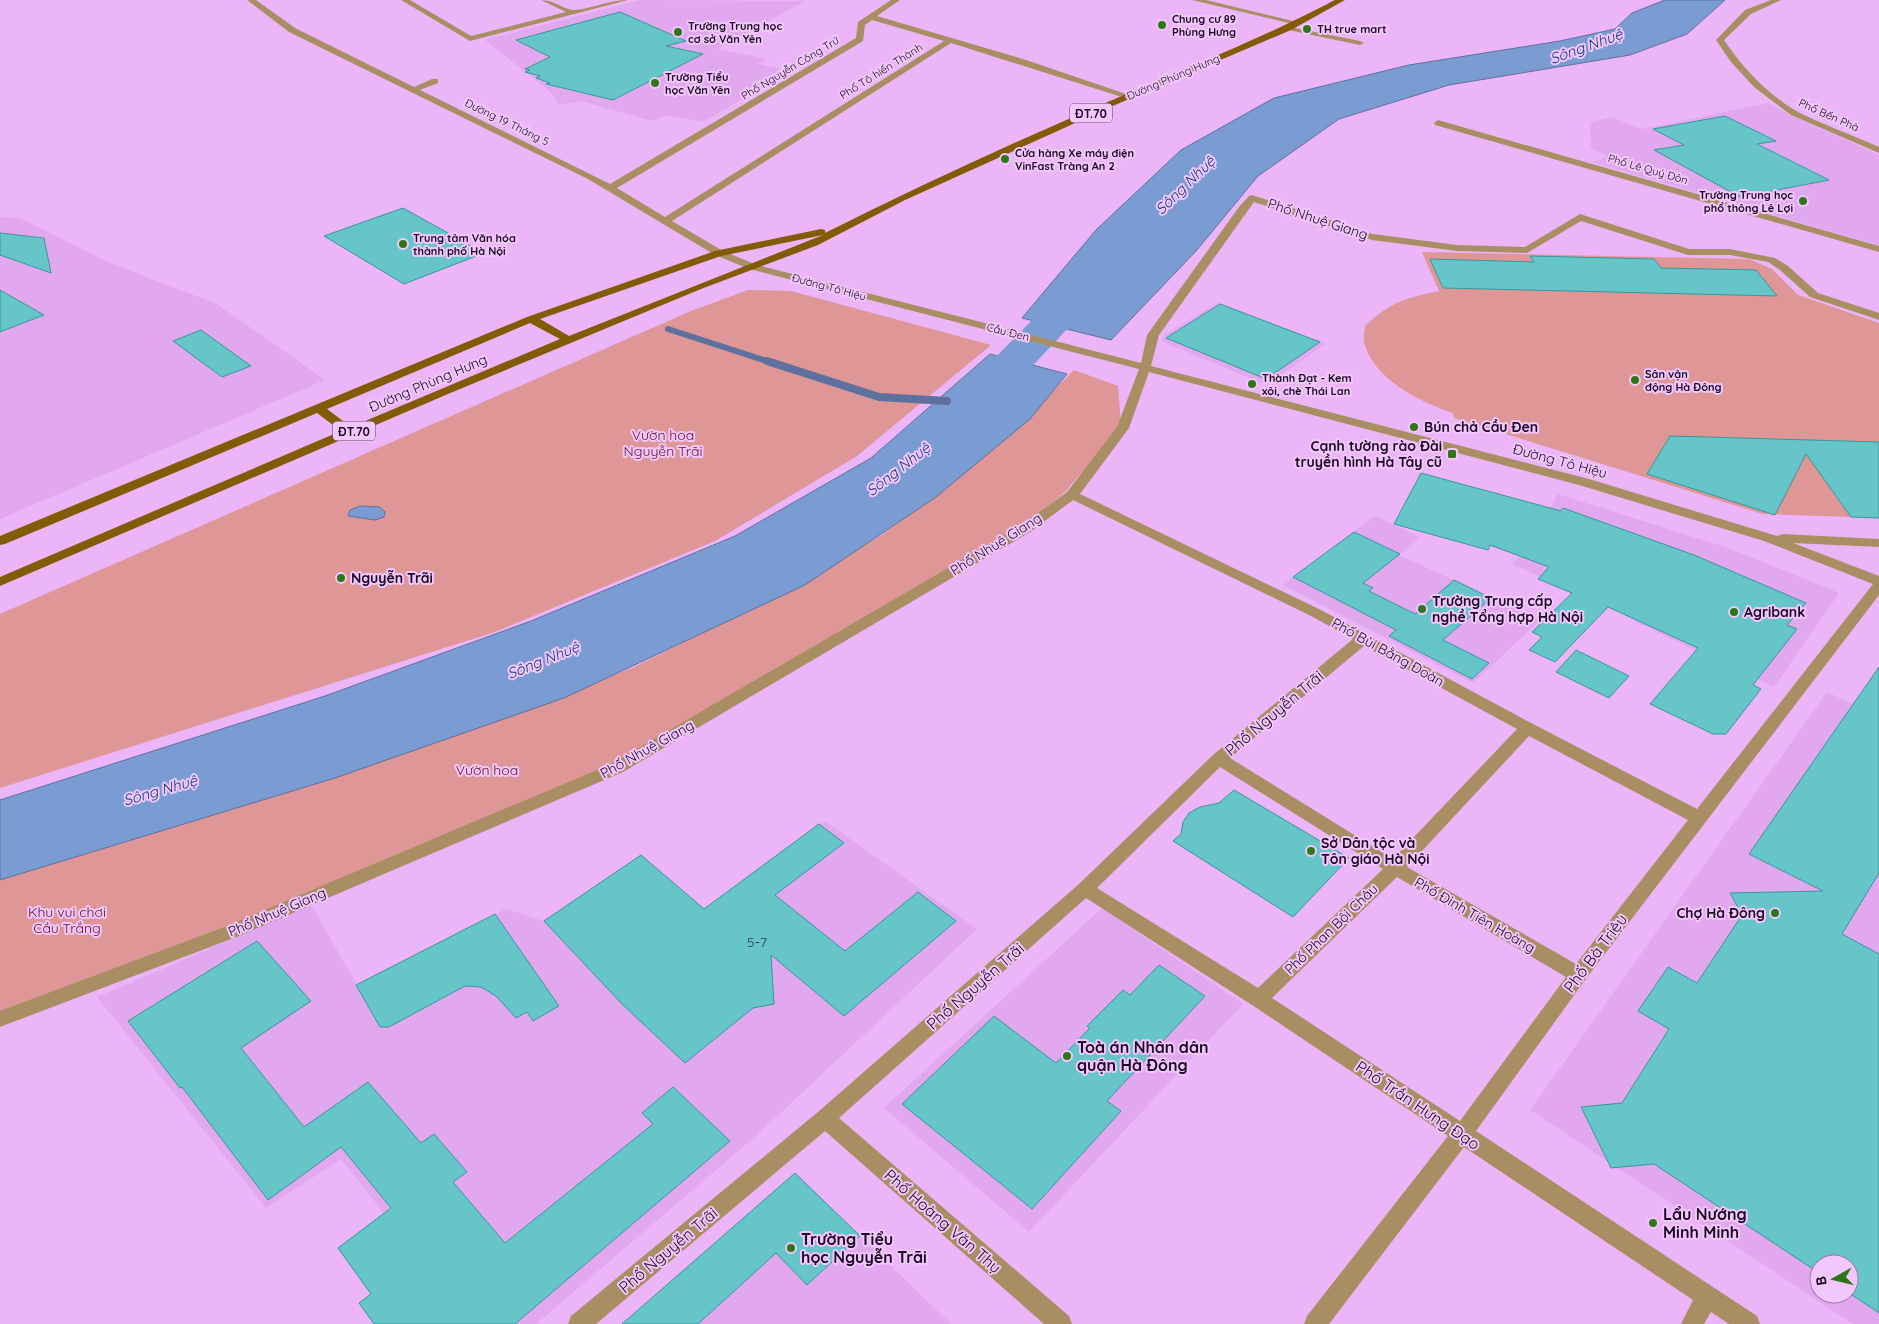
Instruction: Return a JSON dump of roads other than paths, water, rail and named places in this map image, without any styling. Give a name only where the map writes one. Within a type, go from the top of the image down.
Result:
[{"type":"main road","name":"Đường Phùng Hưng","points":[[0,582],[569,340],[697,287],[814,243],[902,198],[1128,96],[1288,28],[1341,0]]},
{"type":"main road","name":"Đường Phùng Hưng","points":[[0,541],[531,319],[678,266],[719,254],[842,228]]},
{"type":"main road","points":[[531,319],[569,340]]},
{"type":"main road","points":[[319,409],[350,432]]},
{"type":"street","name":"Đường 19 Tháng 5","points":[[251,0],[292,30],[611,188],[719,254],[753,267]]},
{"type":"street","points":[[405,0],[470,39],[624,0]]},
{"type":"street","points":[[545,0],[573,13]]},
{"type":"street","points":[[871,17],[896,0]]},
{"type":"street","points":[[1196,0],[1297,23]]},
{"type":"street","name":"Phố Bến Phà","points":[[1777,0],[1748,12],[1720,40],[1734,60],[1757,85],[1794,113],[1879,150]]},
{"type":"street","points":[[871,17],[951,40],[1128,96]]},
{"type":"street","name":"Phố Nguyễn Công Trứ","points":[[611,188],[860,39],[861,24],[871,17]]},
{"type":"street","points":[[1288,28],[1360,42]]},
{"type":"street","name":"Phố Tô hiến Thành","points":[[666,221],[951,40]]},
{"type":"street","points":[[413,90],[435,80]]},
{"type":"street","name":"Phố Lê Quý Đôn","points":[[1438,123],[1879,249]]},
{"type":"street","name":"Phố Nhuệ Giang","points":[[0,1019],[233,931],[617,768],[1025,529],[1072,495],[1123,428],[1145,368],[1153,335],[1242,209],[1252,198],[1372,237],[1457,248],[1527,250],[1580,217],[1688,252],[1730,252],[1770,260],[1784,268],[1814,295],[1879,317]]},
{"type":"street","name":"Đường Tô Hiệu","points":[[753,267],[904,307]]},
{"type":"street","name":"Cầu Đen","points":[[904,307],[1112,358]]},
{"type":"street","name":"Đường Tô Hiệu","points":[[1112,358],[1584,482],[1769,538],[1879,581]]},
{"type":"street","name":"Phố Bùi Bằng Đoàn","points":[[1072,495],[1316,613],[1527,728],[1699,818]]},
{"type":"street","points":[[1769,538],[1879,543]]},
{"type":"street","name":"Phố Bà Triệu","points":[[1315,1324],[1461,1135],[1578,975],[1879,585]]},
{"type":"street","name":"Phố Nguyễn Trãi","points":[[579,1324],[825,1118],[1086,889],[1219,759],[1363,639]]},
{"type":"street","name":"Phố Phan Bội Châu","points":[[1259,999],[1395,868],[1527,728]]},
{"type":"street","name":"Phố Đinh Tiên Hoàng","points":[[1219,759],[1395,868],[1578,975]]},
{"type":"street","name":"Phố Trần Hưng Đạo","points":[[1086,889],[1259,999],[1748,1324]]},
{"type":"street","name":"Phố Hoàng Văn Thụ","points":[[825,1118],[1061,1324]]},
{"type":"street","points":[[1692,1324],[1708,1296]]},
{"type":"water","points":[[1665,0],[1725,0],[1687,34],[1630,55],[1449,85],[1339,119],[1258,176],[1196,251],[1111,340],[1022,318],[1096,230],[1181,150],[1274,98],[1409,65],[1560,41],[1615,29],[1632,13]]},
{"type":"water","points":[[990,354],[1067,374],[1030,419],[936,497],[805,585],[564,698],[335,778],[0,880],[0,800],[325,696],[531,621],[735,536],[871,458]]},
{"type":"water","points":[[360,506],[380,507],[385,512],[384,517],[375,520],[348,516],[350,510]]},
{"type":"waterway","name":"Sông Nhuệ","points":[[965,413],[1100,272]]},
{"type":"waterway","points":[[668,329],[770,362]]},
{"type":"waterway","points":[[767,361],[879,397],[947,401]]},
{"type":"place","name":"Chung cư 89 Phùng Hưng","points":[[1162,25]]},
{"type":"place","name":"TH true mart","points":[[1307,29]]},
{"type":"place","name":"Trường Trung học cơ sở Văn Yên","points":[[678,32]]},
{"type":"place","name":"Trường Tiểu học Văn Yên","points":[[655,83]]},
{"type":"place","name":"Cửa hàng Xe máy điện VinFast Tràng An 2","points":[[1005,159]]},
{"type":"place","name":"Trường Trung học phổ thông Lê Lợi","points":[[1803,201]]},
{"type":"place","name":"Trung tâm Văn hóa thành phố Hà Nội","points":[[403,244]]},
{"type":"place","name":"Sân vận động Hà Đông","points":[[1635,380]]},
{"type":"place","name":"Thành Đạt - Kem xôi, chè Thái Lan","points":[[1252,384]]},
{"type":"place","name":"Bún chả Cầu Đen","points":[[1414,427]]},
{"type":"place","name":"Cạnh tường rào Đài truyền hình Hà Tây cũ","points":[[1452,454]]},
{"type":"place","name":"Nguyễn Trãi","points":[[341,578]]},
{"type":"place","name":"Trường Trung cấp nghề Tổng hợp Hà Nội","points":[[1422,609]]},
{"type":"place","name":"Agribank","points":[[1734,612]]},
{"type":"place","name":"Sở Dân tộc và Tôn giáo Hà Nội","points":[[1311,851]]},
{"type":"place","name":"Chợ Hà Đông","points":[[1775,913]]},
{"type":"place","name":"Toà án Nhân dân quận Hà Đông","points":[[1067,1056]]},
{"type":"place","name":"Lẩu Nướng Minh Minh","points":[[1653,1223]]},
{"type":"place","name":"Trường Tiểu học Nguyễn Trãi","points":[[791,1248]]},
{"type":"park label","name":"Vườn hoa Nguyễn Trãi","points":[[663,444]]},
{"type":"park label","name":"Vườn hoa","points":[[487,770]]},
{"type":"park label","name":"Khu vui chơi Cầu Trắng","points":[[67,920]]}]
